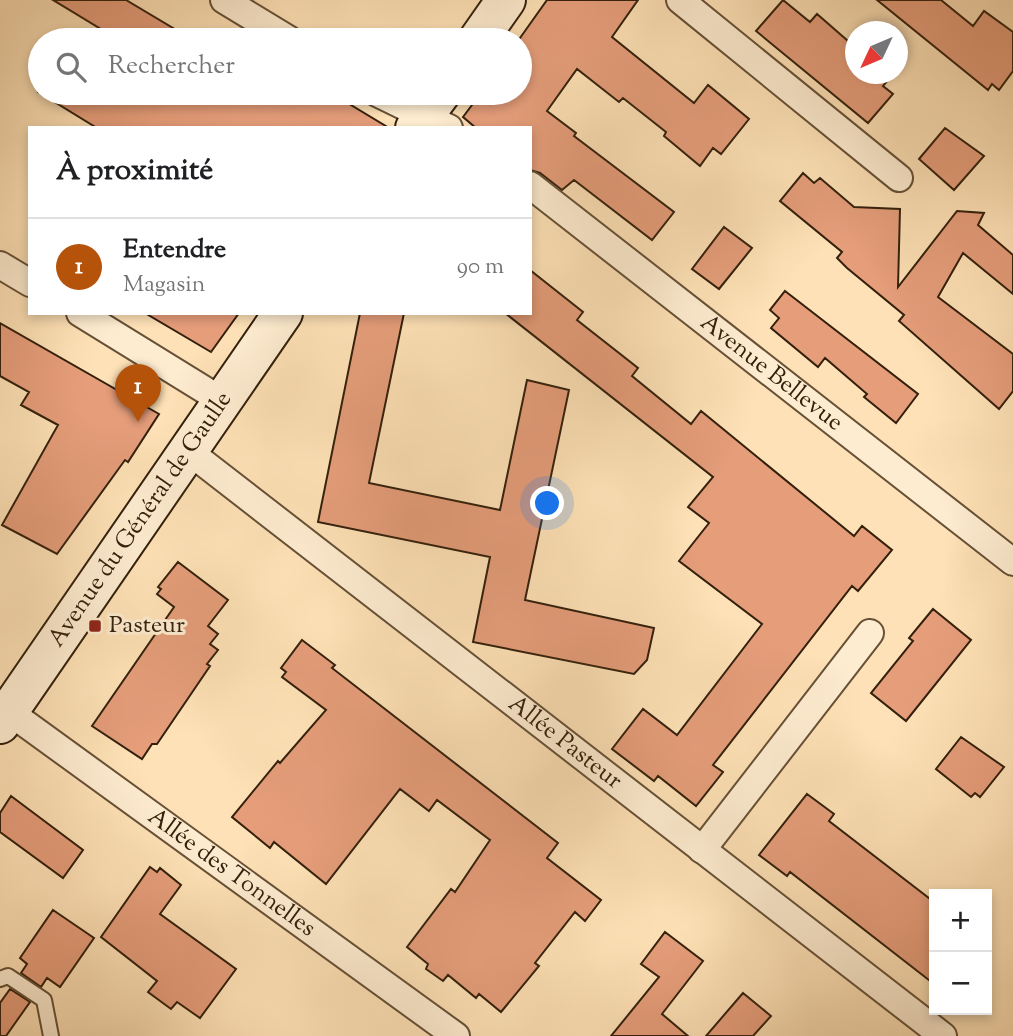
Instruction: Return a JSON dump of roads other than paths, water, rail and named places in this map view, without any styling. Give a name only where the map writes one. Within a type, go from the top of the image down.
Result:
[{"type":"main road","points":[[486,28],[506,0]]},
{"type":"main road","name":"Avenue du Général de Gaulle","points":[[4,718],[282,315]]},
{"type":"street","points":[[224,0],[270,28]]},
{"type":"street","points":[[680,0],[899,178]]},
{"type":"street","points":[[406,105],[433,116]]},
{"type":"street","name":"Avenue Bellevue","points":[[532,187],[1013,562]]},
{"type":"street","points":[[0,265],[28,282]]},
{"type":"street","points":[[83,315],[221,400]]},
{"type":"street","name":"Allée Pasteur","points":[[187,450],[943,1036]]},
{"type":"street","points":[[702,849],[870,633]]},
{"type":"street","name":"Allée des Tonnelles","points":[[4,718],[456,1036]]},
{"type":"lane","points":[[0,979],[8,976],[44,1000],[51,1036]]},
{"type":"place","name":"Entendre","points":[[138,422]]},
{"type":"place","name":"Pasteur","points":[[95,626]]}]
